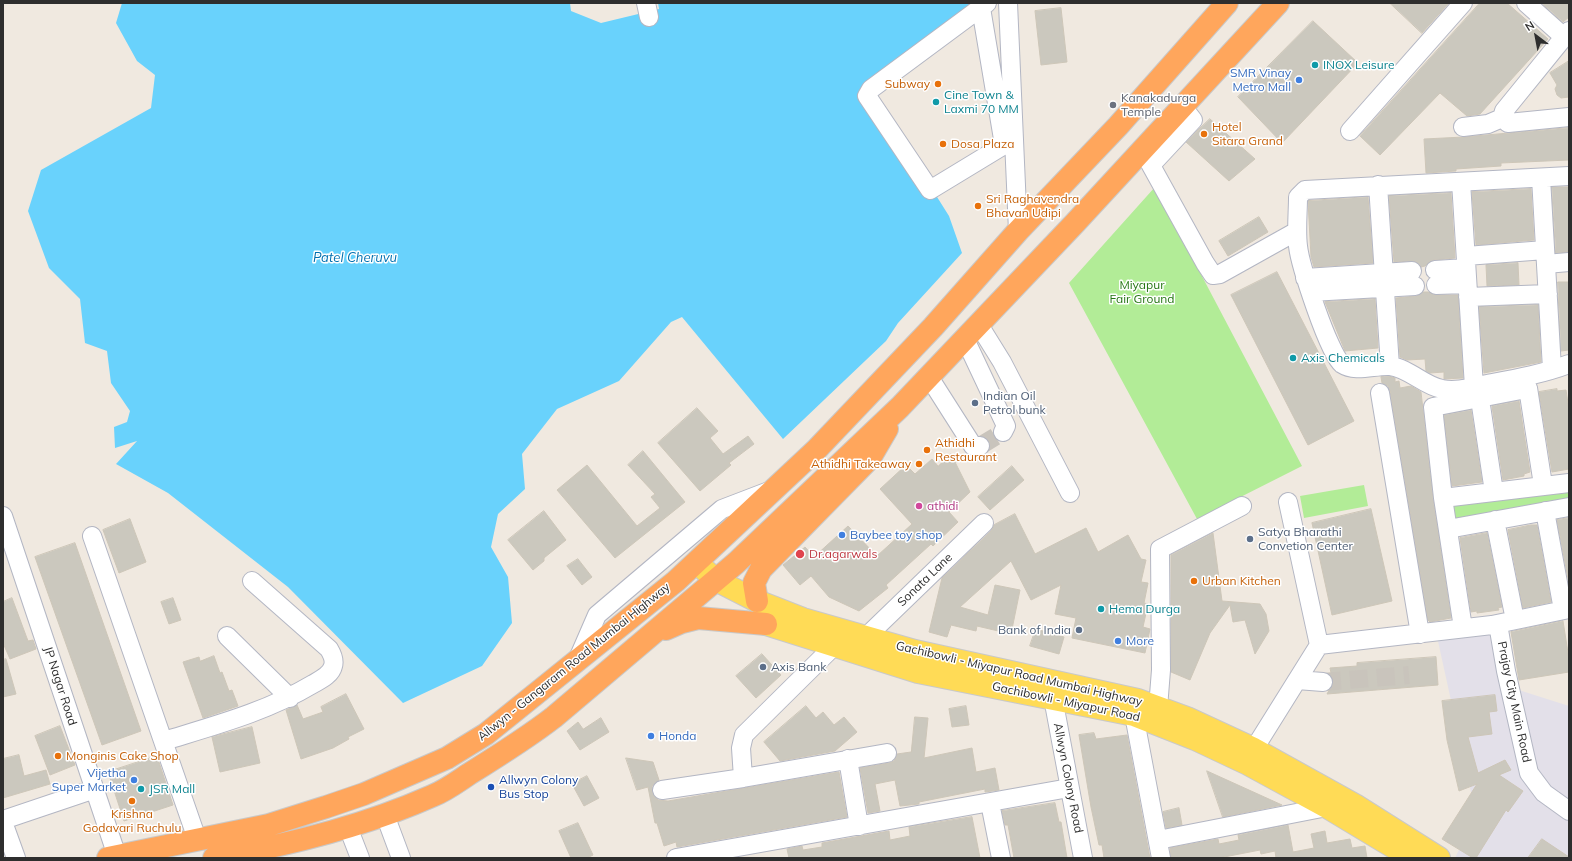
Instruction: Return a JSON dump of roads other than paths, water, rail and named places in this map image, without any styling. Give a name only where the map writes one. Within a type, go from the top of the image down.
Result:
[{"type":"highway","name":"Allwyn - Gangaram Road Mumbai Highway","points":[[112,857],[269,825],[326,807],[364,794],[447,758],[486,734],[676,581],[816,450],[933,327],[1018,231],[1118,126],[1227,3]]},
{"type":"highway","points":[[757,601],[754,583],[761,569],[870,458],[900,407],[972,332],[1147,158],[1183,107],[1278,3]]},
{"type":"highway","name":"Allwyn - Gangaram Road Mumbai Highway","points":[[216,858],[290,843],[385,815],[434,796],[523,741],[716,580],[900,407]]},
{"type":"highway","points":[[647,638],[682,622],[698,618],[766,624]]},
{"type":"main road","name":"Gachibowli - Miyapur Road Mumbai Highway","points":[[696,563],[716,580],[757,601],[803,619],[915,651],[1094,689],[1138,700],[1187,718],[1254,749],[1355,805],[1438,858]]},
{"type":"main road","points":[[676,581],[695,598]]},
{"type":"main road","name":"Gachibowli - Miyapur Road","points":[[766,624],[918,672],[1134,715],[1195,739],[1248,764],[1327,807],[1412,858]]},
{"type":"street","points":[[1008,3],[1009,142]]},
{"type":"street","points":[[1350,131],[1463,3]]},
{"type":"street","points":[[1502,118],[1504,111],[1567,34],[1526,3]]},
{"type":"street","points":[[1009,142],[930,190],[867,96],[871,89],[984,5],[1009,142],[1018,231]]},
{"type":"street","points":[[1502,118],[1508,123],[1569,117]]},
{"type":"street","points":[[1463,127],[1488,124],[1502,118]]},
{"type":"street","points":[[1147,158],[1208,269],[1213,275],[1220,274],[1297,231]]},
{"type":"street","points":[[1563,369],[1528,388],[1477,393],[1440,389],[1405,371],[1390,366],[1356,369],[1342,363],[1333,352],[1308,285],[1298,246],[1298,197],[1301,192],[1306,190],[1569,176]]},
{"type":"street","points":[[1541,178],[1548,294],[1563,369]]},
{"type":"street","points":[[1461,182],[1477,393],[1494,492]]},
{"type":"street","points":[[1378,186],[1390,366]]},
{"type":"street","points":[[1436,277],[1467,276],[1546,263],[1569,262]]},
{"type":"street","points":[[1546,263],[1569,275]]},
{"type":"street","points":[[1467,276],[1548,294]]},
{"type":"street","points":[[1308,285],[1414,279]]},
{"type":"street","points":[[972,332],[1006,426],[1003,432]]},
{"type":"street","points":[[972,332],[1002,362],[1070,493]]},
{"type":"street","points":[[1463,628],[1443,498],[1433,407],[1563,369]]},
{"type":"street","points":[[929,377],[973,446],[980,446]]},
{"type":"street","points":[[1528,388],[1543,485]]},
{"type":"street","points":[[1380,393],[1420,634]]},
{"type":"street","points":[[1443,498],[1569,483]]},
{"type":"street","points":[[576,663],[597,615],[722,509],[774,489]]},
{"type":"street","points":[[1254,749],[1319,646],[1288,502]]},
{"type":"street","points":[[1158,708],[1161,670],[1160,549],[1242,506]]},
{"type":"street","points":[[1448,529],[1569,507]]},
{"type":"street","points":[[1319,646],[1498,624],[1566,610],[1545,511]]},
{"type":"street","points":[[1495,520],[1515,620]]},
{"type":"street","name":"JP Nagar Road","points":[[4,521],[95,789],[112,857]]},
{"type":"street","name":"Sonata Lane","points":[[866,637],[984,523]]},
{"type":"street","points":[[92,536],[197,839]]},
{"type":"street","points":[[164,741],[255,713],[290,698],[327,676],[333,667],[333,656],[329,649],[252,581]]},
{"type":"street","name":"Prajay City Main Road","points":[[1498,624],[1506,671],[1529,773],[1544,793],[1569,811]]},
{"type":"street","points":[[227,636],[290,698]]},
{"type":"street","points":[[743,778],[741,748],[744,735],[835,645]]},
{"type":"street","points":[[1298,680],[1323,682]]},
{"type":"street","name":"Allwyn Colony Road","points":[[1053,698],[1083,858]]},
{"type":"street","points":[[1134,715],[1161,858]]},
{"type":"street","points":[[662,790],[743,778],[887,753]]},
{"type":"street","points":[[848,759],[859,826]]},
{"type":"street","points":[[676,858],[1069,788]]},
{"type":"street","points":[[16,858],[3,821],[95,789]]},
{"type":"street","points":[[990,802],[1001,858]]},
{"type":"street","points":[[1158,840],[1327,807]]},
{"type":"street","points":[[385,815],[401,858]]},
{"type":"street","points":[[348,827],[360,858]]},
{"type":"water","name":"Patel Cheruvu","points":[[122,3],[570,3],[571,11],[601,23],[659,9],[658,3],[983,3],[871,92],[949,216],[962,253],[898,323],[886,341],[783,439],[682,317],[671,322],[619,381],[557,409],[522,454],[525,489],[498,514],[491,547],[508,577],[512,623],[482,666],[403,703],[288,587],[168,493],[116,464],[137,441],[115,448],[114,427],[127,422],[130,411],[111,383],[107,351],[85,343],[80,299],[49,268],[28,211],[41,170],[151,108],[155,75],[137,61],[116,23]]},
{"type":"tunnel","points":[[980,446],[1003,432]]},
{"type":"tunnel","points":[[1323,682],[1409,675]]},
{"type":"place","name":"INOX Leisure","points":[[1315,65]]},
{"type":"place","name":"SMR Vinay Metro Mall","points":[[1299,80]]},
{"type":"place","name":"Subway","points":[[938,84]]},
{"type":"place","name":"Cine Town & Laxmi 70 MM","points":[[936,102]]},
{"type":"place","name":"Kanakadurga Temple","points":[[1113,105]]},
{"type":"place","name":"Hotel Sitara Grand","points":[[1204,134]]},
{"type":"place","name":"Dosa Plaza","points":[[943,144]]},
{"type":"place","name":"Sri Raghavendra Bhavan Udipi","points":[[978,206]]},
{"type":"place","name":"Axis Chemicals","points":[[1293,358]]},
{"type":"place","name":"Indian Oil Petrol bunk","points":[[975,403]]},
{"type":"place","name":"Athidhi Restaurant","points":[[927,450]]},
{"type":"place","name":"Athidhi Takeaway","points":[[919,464]]},
{"type":"place","name":"athidi","points":[[919,506]]},
{"type":"place","name":"Baybee toy shop","points":[[842,535]]},
{"type":"place","name":"Satya Bharathi Convetion Center","points":[[1250,539]]},
{"type":"place","name":"Dr.agarwals","points":[[800,554]]},
{"type":"place","name":"Urban Kitchen","points":[[1194,581]]},
{"type":"place","name":"Hema Durga","points":[[1101,609]]},
{"type":"place","name":"Bank of India","points":[[1079,630]]},
{"type":"place","name":"More","points":[[1118,641]]},
{"type":"place","name":"Axis Bank","points":[[763,667]]},
{"type":"place","name":"Honda","points":[[651,736]]},
{"type":"place","name":"Monginis Cake Shop","points":[[58,756]]},
{"type":"place","name":"Vijetha Super Market","points":[[134,780]]},
{"type":"place","name":"Allwyn Colony Bus Stop","points":[[491,787]]},
{"type":"place","name":"JSR Mall","points":[[141,789]]},
{"type":"place","name":"Krishna Godavari Ruchulu","points":[[132,801]]},
{"type":"park label","name":"Miyapur Fair Ground","points":[[1142,292]]}]
